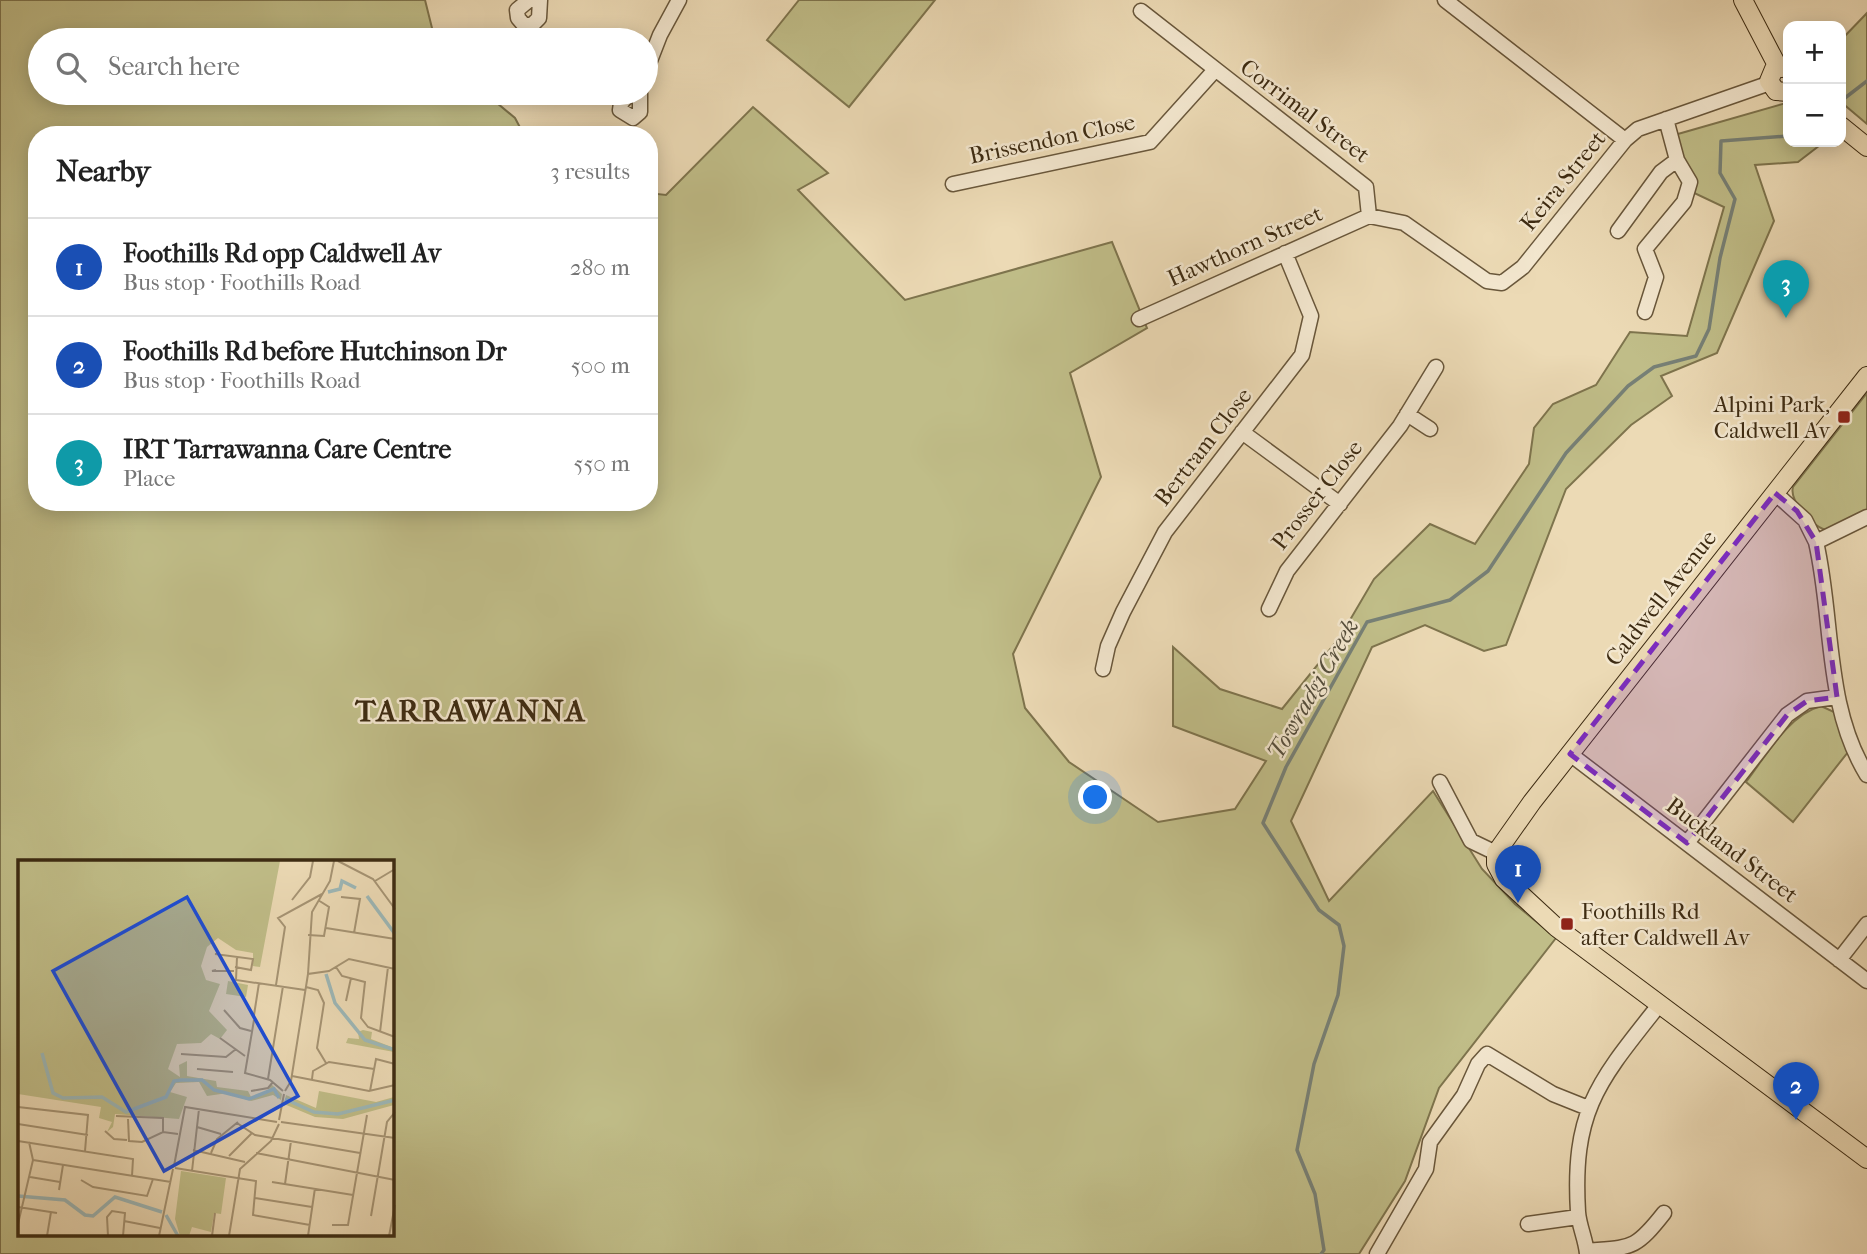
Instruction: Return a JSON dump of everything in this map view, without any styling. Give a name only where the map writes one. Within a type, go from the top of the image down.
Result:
[{"type":"main road","points":[[1743,0],[1779,72],[1776,91],[1783,92]]},
{"type":"main road","points":[[1846,130],[1867,147]]},
{"type":"main road","name":"Caldwell Avenue","points":[[1496,853],[1570,754],[1867,376]]},
{"type":"main road","points":[[1496,853],[1498,870],[1531,906],[1867,1159]]},
{"type":"street","points":[[529,0],[517,10],[518,18],[524,25],[532,25],[539,18],[540,0]]},
{"type":"street","points":[[658,40],[680,0]]},
{"type":"street","points":[[1445,0],[1625,140]]},
{"type":"street","name":"Corrimal Street","points":[[1141,10],[1214,71],[1366,187],[1369,216]]},
{"type":"street","name":"Brissendon Close","points":[[953,184],[1150,142],[1214,71]]},
{"type":"street","name":"Keira Street","points":[[1369,216],[1404,223],[1479,278],[1502,283],[1523,267],[1625,140],[1638,129],[1779,72]]},
{"type":"street","points":[[621,105],[620,110],[633,118],[640,112],[640,105]]},
{"type":"street","points":[[1645,312],[1656,276],[1645,249],[1685,202],[1690,182],[1677,160],[1666,119]]},
{"type":"street","points":[[1618,231],[1661,172],[1677,160]]},
{"type":"street","name":"Hawthorn Street","points":[[1139,319],[1369,216]]},
{"type":"street","name":"Bertram Close","points":[[1103,668],[1108,646],[1123,612],[1166,532],[1302,355],[1311,316],[1285,253]]},
{"type":"street","name":"Prosser Close","points":[[1269,608],[1287,571],[1407,414],[1436,368]]},
{"type":"street","points":[[1407,414],[1430,429]]},
{"type":"street","points":[[1242,432],[1340,503]]},
{"type":"street","points":[[1775,493],[1805,520],[1816,542],[1837,697],[1852,751],[1867,775]]},
{"type":"street","points":[[1816,542],[1867,517]]},
{"type":"street","points":[[1687,844],[1787,715],[1807,701],[1837,697]]},
{"type":"street","name":"Buckland Street","points":[[1570,754],[1867,981]]},
{"type":"street","points":[[1440,782],[1471,841],[1496,853]]},
{"type":"street","points":[[1839,960],[1867,925]]},
{"type":"street","points":[[1659,1005],[1620,1054],[1588,1108],[1576,1160],[1578,1217],[1587,1253],[1627,1248],[1643,1241],[1664,1213]]},
{"type":"street","points":[[1377,1254],[1426,1169],[1430,1142],[1464,1095],[1478,1064],[1488,1054],[1553,1094],[1588,1108]]},
{"type":"street","points":[[1528,1224],[1578,1217]]},
{"type":"highlighted area","points":[[1775,493],[1797,511],[1816,542],[1837,697],[1807,701],[1787,715],[1687,843],[1570,754]]},
{"type":"shaded area","points":[[0,0],[425,0],[432,28],[28,28],[28,105],[499,105],[515,118],[519,126],[28,126],[28,511],[658,511],[658,194],[666,195],[753,107],[828,173],[798,190],[905,300],[1112,242],[1147,328],[1070,373],[1101,477],[1013,654],[1025,708],[1069,762],[1158,822],[1235,809],[1266,761],[1173,726],[1173,647],[1220,689],[1282,709],[1340,637],[1374,579],[1430,524],[1475,544],[1529,464],[1534,428],[1553,404],[1596,385],[1630,332],[1687,336],[1724,207],[1690,191],[1671,136],[1783,104],[1783,147],[1818,147],[1798,162],[1755,165],[1774,221],[1717,353],[1661,376],[1672,396],[1631,425],[1566,489],[1506,645],[1484,651],[1425,625],[1372,647],[1291,821],[1329,901],[1433,791],[1482,869],[1515,904],[1556,938],[1439,1088],[1405,1181],[1359,1254],[0,1254]]},
{"type":"shaded area","points":[[799,0],[935,0],[849,107],[767,40]]},
{"type":"shaded area","points":[[1867,13],[1867,124],[1846,106],[1846,35]]},
{"type":"shaded area","points":[[1867,393],[1867,512],[1825,530],[1803,512],[1794,499],[1793,487]]},
{"type":"shaded area","points":[[1821,706],[1834,712],[1848,752],[1793,822],[1746,782],[1788,727],[1809,711]]},
{"type":"waterway","name":"Towradgi Creek","points":[[1846,97],[1867,81]]},
{"type":"waterway","name":"Towradgi Creek","points":[[1321,1254],[1324,1250],[1315,1194],[1297,1150],[1314,1064],[1338,995],[1344,946],[1339,925],[1319,910],[1263,823],[1286,767],[1367,622],[1450,600],[1488,571],[1566,453],[1628,386],[1654,367],[1696,356],[1709,329],[1720,258],[1735,199],[1720,173],[1721,141],[1783,136]]},
{"type":"place","name":"IRT Tarrawanna Care Centre","points":[[1786,318]]},
{"type":"place","name":"Alpini Park, Caldwell Av","points":[[1844,417]]},
{"type":"place","name":"Foothills Rd opp Caldwell Av","points":[[1518,903]]},
{"type":"place","name":"Foothills Rd after Caldwell Av","points":[[1567,924]]},
{"type":"place","name":"Foothills Rd before Hutchinson Dr","points":[[1796,1120]]},
{"type":"district","name":"TARRAWANNA","points":[[471,711]]}]
